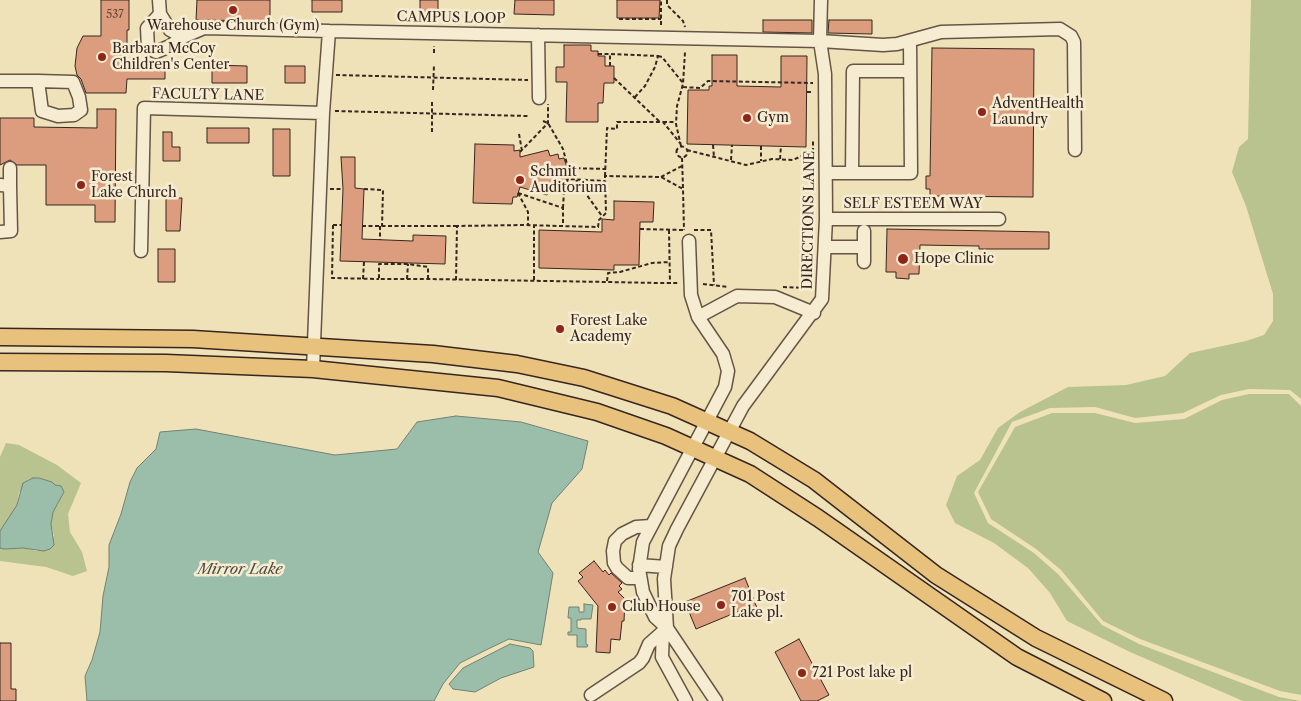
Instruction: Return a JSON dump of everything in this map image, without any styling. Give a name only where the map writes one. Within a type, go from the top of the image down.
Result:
[{"type":"main road","points":[[0,337],[193,339],[433,354],[517,364],[584,378],[672,406],[750,441],[814,480],[936,575],[1036,638],[1164,701]]},
{"type":"main road","points":[[0,362],[166,363],[313,369],[498,388],[598,412],[666,436],[750,474],[818,518],[1018,656],[1103,701]]},
{"type":"street","points":[[159,0],[160,14],[170,30],[183,37]]},
{"type":"street","name":"DIRECTIONS LANE","points":[[686,701],[662,657],[665,629],[664,579],[669,546],[743,406],[814,313],[822,299],[826,219],[826,153],[825,83],[820,41],[821,0]]},
{"type":"street","name":"CAMPUS LOOP","points":[[160,14],[147,28],[148,48],[156,52],[204,28],[820,41],[883,45],[910,41],[941,32],[1060,30],[1065,31],[1071,36],[1074,42],[1075,150]]},
{"type":"street","points":[[313,369],[323,112],[329,30]]},
{"type":"street","points":[[538,35],[539,98]]},
{"type":"street","points":[[826,173],[910,173],[910,41]]},
{"type":"street","points":[[852,173],[853,71],[910,71]]},
{"type":"street","points":[[0,81],[38,81],[73,82],[79,97],[81,110],[74,115],[58,116],[42,111],[38,81]]},
{"type":"street","name":"FACULTY LANE","points":[[141,251],[144,108],[323,112]]},
{"type":"street","points":[[5,231],[5,186],[10,168]]},
{"type":"street","name":"SELF ESTEEM WAY","points":[[826,219],[999,219]]},
{"type":"street","points":[[864,231],[864,262]]},
{"type":"street","points":[[691,236],[691,295],[698,317],[723,354],[728,371],[725,387],[643,542],[640,578],[643,592],[655,617],[716,701]]},
{"type":"street","points":[[825,247],[864,247]]},
{"type":"street","points":[[698,317],[736,296],[775,297],[814,313]]},
{"type":"street","points":[[640,578],[628,578],[617,568],[612,551],[615,541],[622,534],[636,527],[651,526]]},
{"type":"street","points":[[640,565],[666,567]]},
{"type":"street","points":[[591,694],[638,663],[643,658],[648,644],[665,629]]},
{"type":"path","points":[[660,38],[661,0],[667,0],[669,7],[684,24],[685,32]]},
{"type":"path","points":[[619,19],[661,19]]},
{"type":"path","points":[[684,52],[683,86],[677,106],[676,122],[681,146],[687,150],[694,150],[746,165],[761,161],[793,160],[813,152],[826,153]]},
{"type":"path","points":[[598,54],[662,57],[683,86],[700,88],[708,81],[825,83]]},
{"type":"path","points":[[610,54],[610,66]]},
{"type":"path","points":[[635,98],[645,86],[655,67],[658,56]]},
{"type":"path","points":[[433,90],[434,65]]},
{"type":"path","points":[[335,82],[336,75],[528,80]]},
{"type":"path","points":[[614,78],[662,122],[680,143]]},
{"type":"path","points":[[807,92],[813,92]]},
{"type":"path","points":[[432,100],[432,132]]},
{"type":"path","points":[[323,112],[528,116]]},
{"type":"path","points":[[543,121],[548,123],[564,150],[568,168],[568,180],[564,191],[563,226]]},
{"type":"path","points":[[362,226],[534,225],[598,227],[599,220],[606,213],[607,128],[617,128],[617,122],[676,122]]},
{"type":"path","points":[[520,134],[521,152],[548,123]]},
{"type":"path","points":[[713,145],[714,157]]},
{"type":"path","points":[[731,161],[732,145]]},
{"type":"path","points":[[681,146],[676,152],[682,158]]},
{"type":"path","points":[[761,146],[761,161]]},
{"type":"path","points":[[780,146],[780,159]]},
{"type":"path","points":[[682,158],[687,155],[687,150]]},
{"type":"path","points":[[640,229],[684,230],[682,158]]},
{"type":"path","points":[[661,177],[682,166]]},
{"type":"path","points":[[568,168],[606,169]]},
{"type":"path","points":[[605,176],[661,177],[683,188]]},
{"type":"path","points":[[568,180],[606,180]]},
{"type":"path","points":[[576,180],[602,216]]},
{"type":"path","points":[[364,189],[383,190],[380,240]]},
{"type":"path","points":[[528,225],[528,212],[518,194],[563,208]]},
{"type":"path","points":[[333,225],[332,278],[684,283]]},
{"type":"path","points":[[534,225],[534,281]]},
{"type":"path","points":[[456,280],[457,226]]},
{"type":"path","points":[[669,230],[670,284]]},
{"type":"path","points":[[691,236],[712,230],[714,285]]},
{"type":"path","points":[[363,278],[364,262]]},
{"type":"path","points":[[607,282],[608,272],[620,272],[645,265],[670,262]]},
{"type":"path","points":[[379,278],[379,264],[408,264],[428,267],[428,279]]},
{"type":"path","points":[[407,279],[408,264]]},
{"type":"shaded area","points":[[1251,0],[1301,0],[1301,399],[1290,390],[1249,389],[1221,395],[1183,413],[1135,418],[1095,407],[1050,408],[1012,422],[974,493],[988,523],[1034,553],[1058,574],[1102,625],[1139,644],[1279,697],[1301,701],[1243,701],[1130,652],[1067,621],[1050,593],[1028,568],[994,543],[955,523],[946,505],[957,476],[980,460],[998,428],[1020,412],[1068,387],[1126,385],[1165,376],[1190,353],[1246,341],[1264,335],[1273,321],[1273,294],[1246,206],[1232,172],[1239,147],[1248,139]]},
{"type":"shaded area","points":[[1249,394],[1289,394],[1301,406],[1301,695],[1280,691],[1140,639],[1103,621],[1061,570],[1036,549],[991,519],[978,492],[1015,427],[1052,413],[1095,413],[1135,423],[1184,419],[1222,400]]},
{"type":"shaded area","points":[[6,443],[19,445],[57,465],[81,483],[68,514],[70,532],[82,552],[87,571],[73,576],[46,567],[0,561],[0,548],[23,548],[37,551],[54,536],[51,524],[53,512],[64,492],[55,485],[39,478],[28,480],[19,493],[17,505],[12,515],[0,531],[0,457]]},
{"type":"water","name":"Mirror Lake","points":[[456,416],[521,422],[588,441],[582,469],[552,503],[538,552],[553,573],[541,645],[509,639],[460,663],[443,684],[434,701],[87,701],[85,676],[100,632],[103,596],[109,567],[109,545],[121,514],[130,482],[137,468],[156,449],[160,432],[196,429],[335,455],[397,449],[417,422]]},
{"type":"water","points":[[33,478],[39,478],[61,486],[64,492],[53,512],[51,524],[54,545],[44,551],[23,548],[0,548],[0,531],[17,505],[23,483]]},
{"type":"water","points":[[584,604],[593,605],[591,619],[577,620],[577,628],[586,629],[586,644],[588,645],[587,647],[577,647],[577,635],[568,635],[568,632],[571,632],[571,618],[568,618],[569,607],[579,607],[579,612],[584,612]]},
{"type":"water","points":[[510,644],[530,648],[533,651],[534,667],[501,678],[475,692],[453,689],[449,684],[463,668]]},
{"type":"building","name":"Barbara McCoy Children's Center","points":[[101,0],[129,0],[127,66],[165,66],[165,79],[127,79],[126,93],[86,93],[81,79],[77,75],[75,66],[77,48],[83,36],[101,36]]},
{"type":"building","name":"Warehouse Church (Gym)","points":[[197,0],[270,0],[270,21],[196,20]]},
{"type":"building","points":[[312,0],[342,0],[342,12],[312,12]]},
{"type":"building","points":[[420,0],[438,0],[438,15],[420,15]]},
{"type":"building","points":[[515,0],[554,0],[554,15],[514,14]]},
{"type":"building","points":[[617,0],[660,0],[659,18],[617,18]]},
{"type":"building","points":[[763,20],[812,20],[812,33],[763,32]]},
{"type":"building","points":[[829,20],[872,20],[872,34],[828,33]]},
{"type":"building","points":[[564,45],[591,45],[591,51],[598,51],[598,56],[605,56],[605,66],[614,66],[614,83],[604,83],[603,103],[598,103],[598,122],[566,122],[567,82],[556,82],[556,67],[564,67]]},
{"type":"building","name":"AdventHealth Laundry","points":[[932,48],[1034,49],[1033,197],[930,196],[930,189],[926,189],[926,176],[930,176]]},
{"type":"building","name":"Gym","points":[[712,55],[737,55],[737,86],[781,87],[781,56],[807,56],[806,147],[687,144],[688,90],[709,90],[709,86],[712,86]]},
{"type":"building","points":[[212,65],[247,66],[247,83],[212,83]]},
{"type":"building","points":[[285,66],[305,66],[305,83],[285,83]]},
{"type":"building","name":"Forest Lake Church","points":[[97,109],[116,109],[115,222],[95,222],[95,205],[46,205],[46,165],[17,165],[10,160],[0,165],[0,118],[34,118],[34,127],[97,128]]},
{"type":"building","points":[[207,128],[249,128],[249,143],[207,143]]},
{"type":"building","points":[[273,129],[290,129],[290,176],[273,176]]},
{"type":"building","points":[[163,132],[172,132],[172,147],[180,147],[180,161],[163,161]]},
{"type":"building","name":"Schmit Auditorium","points":[[475,144],[514,145],[514,151],[520,150],[520,157],[548,150],[550,156],[558,154],[559,159],[564,158],[569,174],[563,188],[558,187],[557,191],[549,188],[547,195],[520,187],[517,197],[513,197],[512,204],[473,203]]},
{"type":"building","points":[[341,157],[355,157],[355,188],[364,189],[362,239],[413,241],[413,235],[446,236],[445,264],[340,261],[343,189]]},
{"type":"building","points":[[166,198],[182,198],[180,231],[166,231]]},
{"type":"building","points":[[614,201],[654,202],[653,222],[640,222],[639,265],[614,265],[614,270],[539,268],[539,230],[602,232],[602,219],[614,220]]},
{"type":"building","name":"Hope Clinic","points":[[887,229],[1049,232],[1049,249],[979,249],[979,246],[920,245],[919,274],[909,274],[909,279],[896,278],[896,272],[886,272]]},
{"type":"building","points":[[158,249],[175,249],[175,282],[158,282]]},
{"type":"building","name":"Club House","points":[[594,561],[603,572],[605,570],[609,575],[611,573],[622,583],[619,586],[622,589],[618,592],[625,599],[624,621],[622,621],[620,640],[611,639],[610,653],[596,652],[598,606],[578,581],[583,577],[579,573]]},
{"type":"building","name":"701 Post Lake pl.","points":[[745,578],[757,608],[743,614],[742,610],[696,629],[685,602]]},
{"type":"building","name":"721 Post lake pl","points":[[799,639],[829,695],[817,701],[801,701],[775,652]]},
{"type":"building","points":[[0,643],[11,643],[11,689],[16,689],[16,701],[0,701]]},
{"type":"place","name":"Warehouse Church (Gym)","points":[[233,10]]},
{"type":"place","name":"Barbara McCoy Children's Center","points":[[102,57]]},
{"type":"place","name":"AdventHealth Laundry","points":[[982,112]]},
{"type":"place","name":"Gym","points":[[747,118]]},
{"type":"place","name":"Schmit Auditorium","points":[[520,180]]},
{"type":"place","name":"Forest Lake Church","points":[[81,185]]},
{"type":"place","name":"Hope Clinic","points":[[903,259]]},
{"type":"place","name":"Forest Lake Academy","points":[[560,329]]},
{"type":"place","name":"701 Post Lake pl.","points":[[721,605]]},
{"type":"place","name":"Club House","points":[[612,607]]},
{"type":"place","name":"721 Post lake pl","points":[[802,673]]}]
